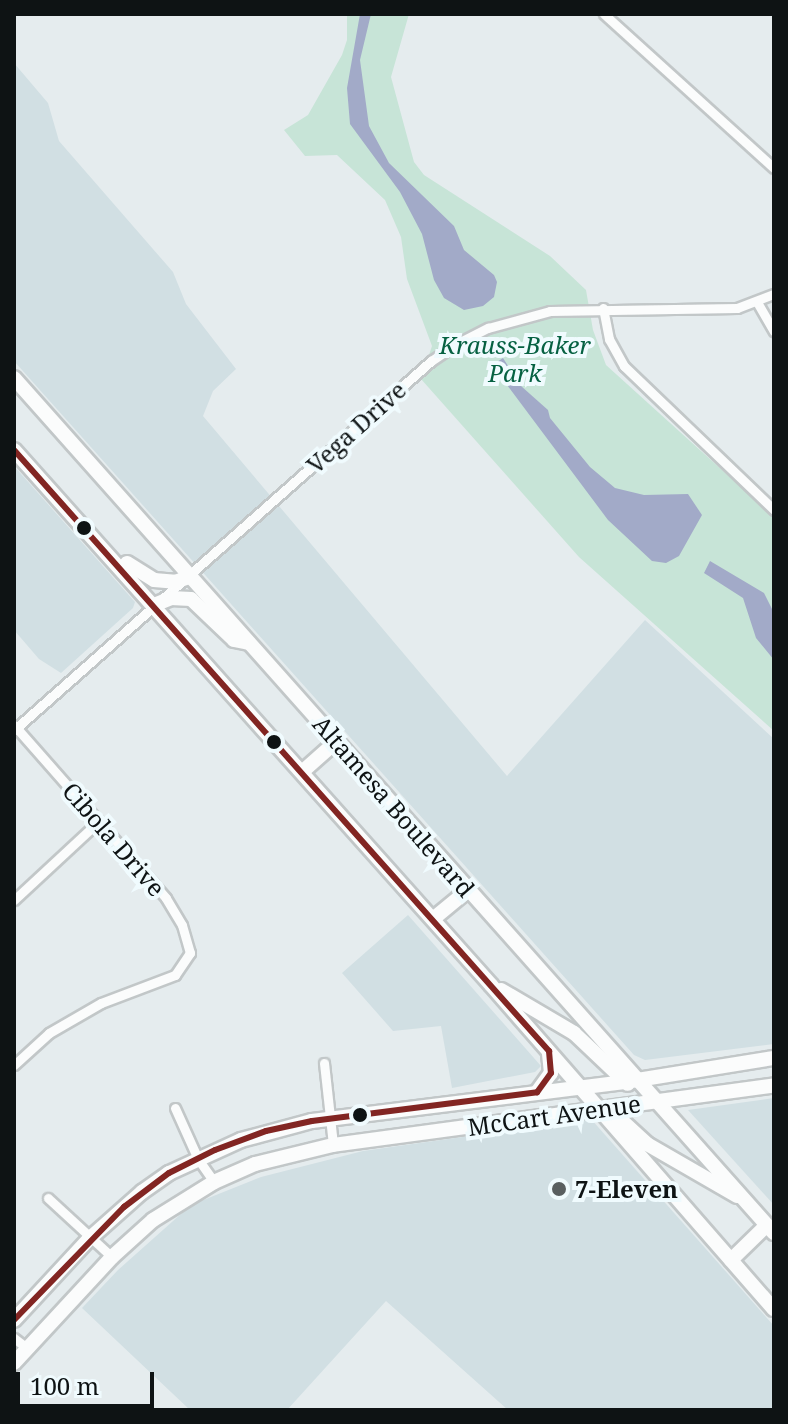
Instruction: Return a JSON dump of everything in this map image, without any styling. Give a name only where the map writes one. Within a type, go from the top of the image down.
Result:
[{"type":"main road","name":"Altamesa Boulevard","points":[[14,378],[468,890],[631,1081],[656,1100],[771,1229]]},
{"type":"main road","name":"Altamesa Boulevard","points":[[14,450],[579,1086],[604,1109]]},
{"type":"main road","points":[[86,530],[102,538],[145,578],[175,582],[189,577]]},
{"type":"main road","points":[[154,605],[171,598],[191,599],[234,640],[249,643]]},
{"type":"main road","points":[[302,772],[337,741]]},
{"type":"main road","points":[[433,919],[468,890]]},
{"type":"main road","points":[[491,985],[574,1033],[631,1081]]},
{"type":"main road","points":[[537,1092],[551,1073],[549,1051]]},
{"type":"main road","name":"McCart Avenue","points":[[14,1320],[89,1239],[157,1181],[198,1159],[266,1131],[330,1119],[631,1081],[774,1058]]},
{"type":"main road","name":"McCart Avenue","points":[[14,1363],[112,1257],[172,1205],[255,1164],[333,1145],[774,1085]]},
{"type":"main road","points":[[604,1109],[647,1144],[747,1203]]},
{"type":"main road","points":[[604,1109],[774,1309]]},
{"type":"main road","points":[[731,1260],[771,1229]]},
{"type":"street","points":[[604,14],[774,168]]},
{"type":"street","name":"Vega Drive","points":[[15,727],[399,389],[458,343],[529,315],[603,308],[709,310],[757,302],[774,294]]},
{"type":"street","points":[[757,302],[774,332]]},
{"type":"street","points":[[603,308],[609,339],[624,366],[774,510]]},
{"type":"street","name":"Cibola Drive","points":[[14,1065],[49,1033],[101,1003],[175,975],[185,964],[189,946],[176,913],[15,727]]},
{"type":"street","points":[[14,900],[99,821]]},
{"type":"street","points":[[324,1063],[333,1145]]},
{"type":"street","points":[[175,1108],[198,1159],[214,1182]]},
{"type":"street","points":[[48,1198],[112,1257]]},
{"type":"street","points":[[14,1338],[27,1348]]},
{"type":"shaded area","points":[[14,63],[48,103],[59,141],[173,272],[186,304],[236,369],[213,391],[203,416],[507,776],[645,620],[774,739],[774,1044],[645,1060],[634,1055],[14,361]]},
{"type":"shaded area","points":[[14,466],[135,602],[133,608],[61,673],[39,659],[14,630]]},
{"type":"shaded area","points":[[408,915],[541,1066],[535,1072],[452,1088],[441,1026],[393,1031],[342,973]]},
{"type":"shaded area","points":[[774,1098],[774,1205],[688,1110]]},
{"type":"shaded area","points":[[591,1119],[774,1326],[774,1410],[508,1410],[386,1301],[287,1410],[190,1410],[82,1308],[118,1270],[191,1205],[261,1177],[363,1151]]},
{"type":"green space","name":"Krauss-Baker Park","points":[[347,14],[409,14],[391,77],[414,162],[424,175],[550,256],[586,290],[593,330],[606,365],[774,517],[774,731],[579,557],[421,379],[432,346],[407,279],[401,237],[385,200],[337,155],[305,156],[284,130],[308,115],[342,55],[347,40]]},
{"type":"water","points":[[360,14],[371,14],[360,60],[369,126],[389,163],[454,226],[464,250],[494,275],[497,282],[494,297],[483,306],[464,310],[444,298],[434,280],[422,234],[400,192],[350,124],[347,88]]},
{"type":"water","points":[[503,358],[521,386],[548,410],[550,418],[590,467],[615,488],[644,495],[688,494],[702,515],[679,556],[666,563],[652,561],[608,520],[504,381],[497,362]]},
{"type":"water","points":[[710,561],[764,593],[774,613],[774,660],[756,638],[743,598],[704,573]]},
{"type":"transit line","points":[[14,450],[549,1051],[551,1073],[537,1092]]},
{"type":"transit line","points":[[14,1320],[124,1207],[169,1173],[215,1150],[266,1131],[312,1121],[537,1092]]},
{"type":"place","name":"7-Eleven","points":[[559,1189]]}]
